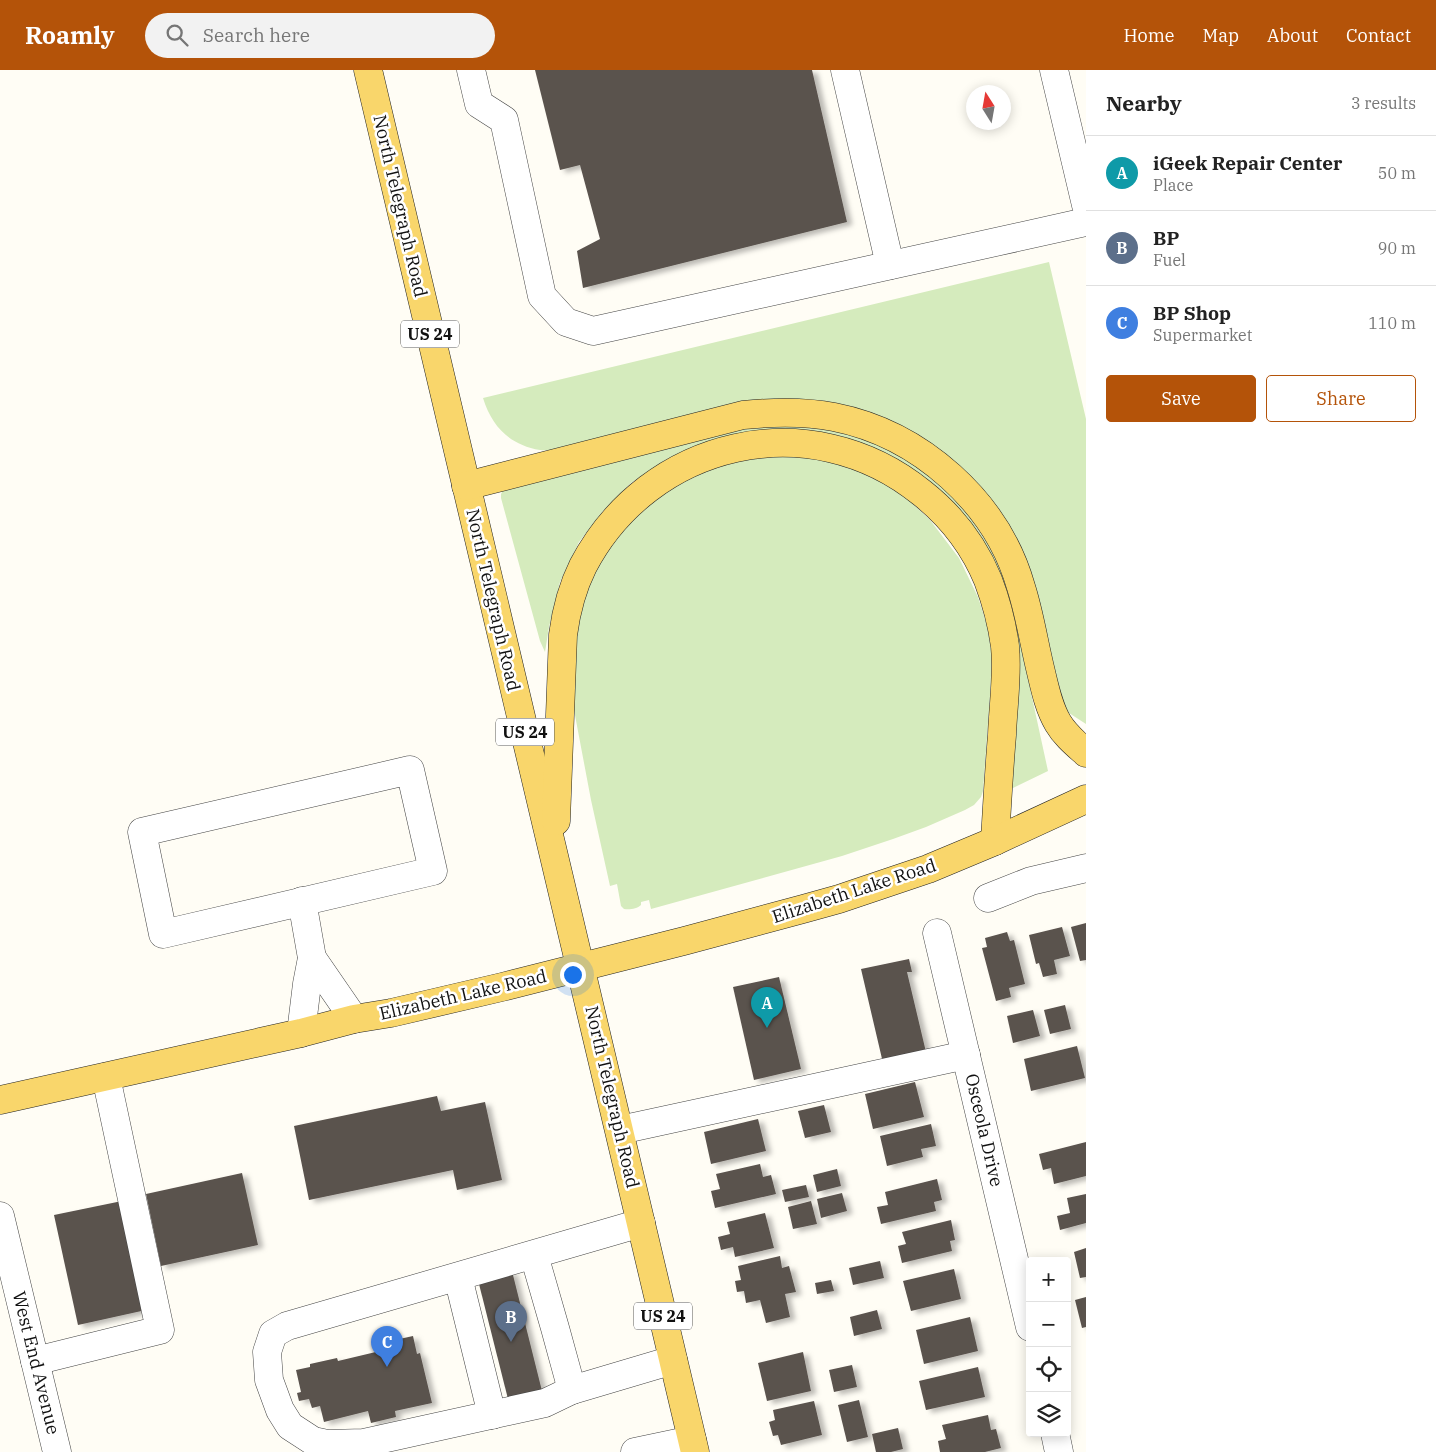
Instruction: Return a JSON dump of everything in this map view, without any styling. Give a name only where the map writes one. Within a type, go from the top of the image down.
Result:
[{"type":"main road","name":"North Telegraph Road","points":[[368,70],[620,1130],[693,1446]]},
{"type":"main road","points":[[466,486],[743,415],[786,412],[807,413],[834,417],[884,433],[926,456],[961,486],[990,522],[1003,542],[1021,587],[1052,711],[1065,733],[1086,753]]},
{"type":"main road","points":[[555,855],[563,635],[567,607],[582,567],[616,517],[644,491],[664,477],[685,465],[714,454],[743,446],[781,443],[817,446],[864,458],[909,482],[933,502],[950,520],[978,558],[988,579],[995,601],[1004,646],[1005,676],[995,841]]},
{"type":"main road","name":"Elizabeth Lake Road","points":[[0,1100],[301,1033],[354,1019],[391,1013],[581,968],[839,899],[928,869],[995,841],[1086,799]]},
{"type":"street","points":[[471,70],[479,104],[504,120],[542,296],[566,322],[592,331],[1086,222]]},
{"type":"street","points":[[845,70],[890,265]]},
{"type":"street","points":[[1054,70],[1086,205]]},
{"type":"street","points":[[410,770],[432,871],[302,901],[164,934],[142,832],[410,770]]},
{"type":"street","points":[[988,898],[1031,881],[1086,868]]},
{"type":"street","points":[[301,1033],[312,958],[302,901]]},
{"type":"street","name":"Osceola Drive","points":[[937,933],[1026,1310]]},
{"type":"street","points":[[312,958],[354,1019]]},
{"type":"street","points":[[620,1130],[966,1054]]},
{"type":"street","points":[[35,1361],[160,1330],[106,1077]]},
{"type":"street","name":"West End Avenue","points":[[0,1216],[57,1452]]},
{"type":"street","points":[[641,1223],[534,1256],[287,1326],[273,1334],[267,1352],[269,1380],[280,1410],[290,1426],[313,1441],[327,1444],[364,1443],[546,1402],[572,1390],[673,1360]]},
{"type":"street","points":[[534,1256],[572,1390]]},
{"type":"street","points":[[458,1277],[492,1415]]},
{"type":"street","points":[[1056,1437],[1059,1452]]},
{"type":"street","points":[[635,1452],[693,1446]]},
{"type":"green space","points":[[1049,262],[1086,419],[1086,724],[1069,713],[1060,697],[991,507],[837,408],[554,450],[540,450],[520,444],[504,433],[491,418],[483,398]]},
{"type":"green space","points":[[747,425],[808,425],[843,432],[875,443],[900,455],[927,473],[951,495],[970,517],[1000,567],[1010,596],[1048,771],[1013,788],[1010,787],[1015,675],[936,490],[732,435],[701,444],[667,459],[631,483],[603,511],[579,542],[560,582],[545,652],[540,641],[501,498],[503,490]]},
{"type":"green space","points":[[755,457],[802,457],[838,463],[874,476],[900,492],[930,520],[959,558],[978,597],[987,625],[992,655],[983,791],[981,797],[974,805],[965,810],[926,827],[842,856],[651,909],[649,900],[641,902],[641,905],[635,908],[624,909],[621,906],[617,884],[610,886],[591,800],[571,694],[571,625],[602,553],[649,500],[718,464]]},
{"type":"building","points":[[535,70],[812,70],[847,222],[583,288],[577,251],[600,239],[580,165],[560,170]]},
{"type":"building","points":[[1086,923],[1086,960],[1080,961],[1071,927]]},
{"type":"building","points":[[1062,927],[1070,956],[1054,960],[1057,974],[1043,977],[1039,963],[1036,964],[1029,935]]},
{"type":"building","points":[[1007,932],[1010,941],[1014,940],[1025,984],[1009,988],[1011,997],[996,1001],[982,948],[987,947],[985,938]]},
{"type":"building","points":[[909,959],[912,972],[907,972],[926,1052],[883,1063],[861,969]]},
{"type":"building","points":[[779,977],[801,1069],[754,1080],[733,987]]},
{"type":"building","points":[[1065,1005],[1071,1029],[1050,1034],[1044,1010]]},
{"type":"building","points":[[1033,1010],[1040,1036],[1013,1043],[1007,1016]]},
{"type":"building","points":[[1077,1046],[1085,1078],[1031,1091],[1024,1059]]},
{"type":"building","points":[[915,1082],[924,1117],[873,1129],[865,1094]]},
{"type":"building","points":[[437,1096],[441,1111],[485,1102],[502,1180],[457,1190],[453,1170],[309,1200],[294,1126]]},
{"type":"building","points":[[824,1105],[831,1132],[805,1138],[798,1111]]},
{"type":"building","points":[[758,1119],[766,1151],[711,1164],[704,1132]]},
{"type":"building","points":[[931,1124],[936,1146],[921,1149],[923,1157],[887,1166],[880,1136]]},
{"type":"building","points":[[1086,1142],[1086,1176],[1054,1184],[1051,1168],[1043,1170],[1039,1154]]},
{"type":"building","points":[[760,1164],[763,1177],[771,1175],[776,1194],[715,1208],[711,1191],[720,1189],[716,1174]]},
{"type":"building","points":[[837,1169],[841,1186],[817,1192],[813,1175]]},
{"type":"building","points":[[242,1173],[258,1245],[161,1266],[146,1194]]},
{"type":"building","points":[[937,1179],[942,1200],[934,1202],[936,1211],[881,1224],[877,1207],[888,1205],[885,1192]]},
{"type":"building","points":[[806,1185],[809,1197],[785,1202],[782,1190]]},
{"type":"building","points":[[842,1193],[847,1211],[821,1218],[817,1199]]},
{"type":"building","points":[[1086,1194],[1086,1223],[1060,1230],[1057,1216],[1070,1213],[1067,1198]]},
{"type":"building","points":[[122,1201],[146,1310],[78,1325],[54,1215]]},
{"type":"building","points":[[811,1201],[817,1224],[793,1229],[788,1207]]},
{"type":"building","points":[[765,1213],[774,1248],[735,1257],[733,1247],[721,1250],[718,1237],[730,1234],[727,1222]]},
{"type":"building","points":[[951,1220],[955,1240],[950,1241],[952,1251],[902,1263],[898,1246],[906,1244],[902,1232]]},
{"type":"building","points":[[1086,1248],[1086,1277],[1080,1278],[1074,1252]]},
{"type":"building","points":[[780,1256],[782,1268],[789,1266],[796,1292],[785,1294],[790,1317],[766,1323],[760,1300],[746,1303],[744,1291],[737,1292],[735,1281],[741,1280],[738,1266]]},
{"type":"building","points":[[880,1261],[884,1278],[853,1285],[849,1268]]},
{"type":"building","points":[[954,1269],[961,1299],[911,1311],[903,1281]]},
{"type":"building","points":[[512,1271],[543,1395],[509,1403],[478,1280]]},
{"type":"building","points":[[831,1280],[834,1291],[817,1294],[815,1283]]},
{"type":"building","points":[[1086,1297],[1086,1327],[1082,1328],[1075,1300]]},
{"type":"building","points":[[877,1310],[882,1329],[854,1336],[850,1317]]},
{"type":"building","points":[[970,1317],[978,1351],[924,1364],[916,1330]]},
{"type":"building","points":[[413,1336],[417,1354],[420,1353],[432,1403],[395,1411],[396,1417],[371,1423],[368,1411],[324,1422],[320,1406],[312,1408],[309,1399],[299,1401],[297,1393],[301,1392],[296,1370],[310,1367],[310,1364],[337,1358],[338,1361],[380,1351],[378,1347],[395,1343],[395,1340]]},
{"type":"building","points":[[803,1352],[811,1391],[767,1401],[758,1363]]},
{"type":"building","points":[[852,1365],[857,1387],[834,1392],[829,1370]]},
{"type":"building","points":[[978,1367],[985,1397],[926,1410],[919,1381]]},
{"type":"building","points":[[859,1400],[868,1437],[847,1442],[838,1405]]},
{"type":"building","points":[[814,1401],[822,1435],[781,1445],[778,1435],[773,1436],[769,1422],[775,1420],[773,1410]]},
{"type":"building","points":[[988,1415],[991,1430],[996,1429],[1001,1448],[985,1452],[940,1452],[938,1441],[946,1439],[942,1425]]},
{"type":"building","points":[[898,1428],[903,1449],[891,1452],[876,1452],[872,1434]]},
{"type":"place","name":"iGeek Repair Center","points":[[767,1028]]},
{"type":"place","name":"BP","points":[[511,1342]]},
{"type":"place","name":"BP Shop","points":[[387,1367]]}]
